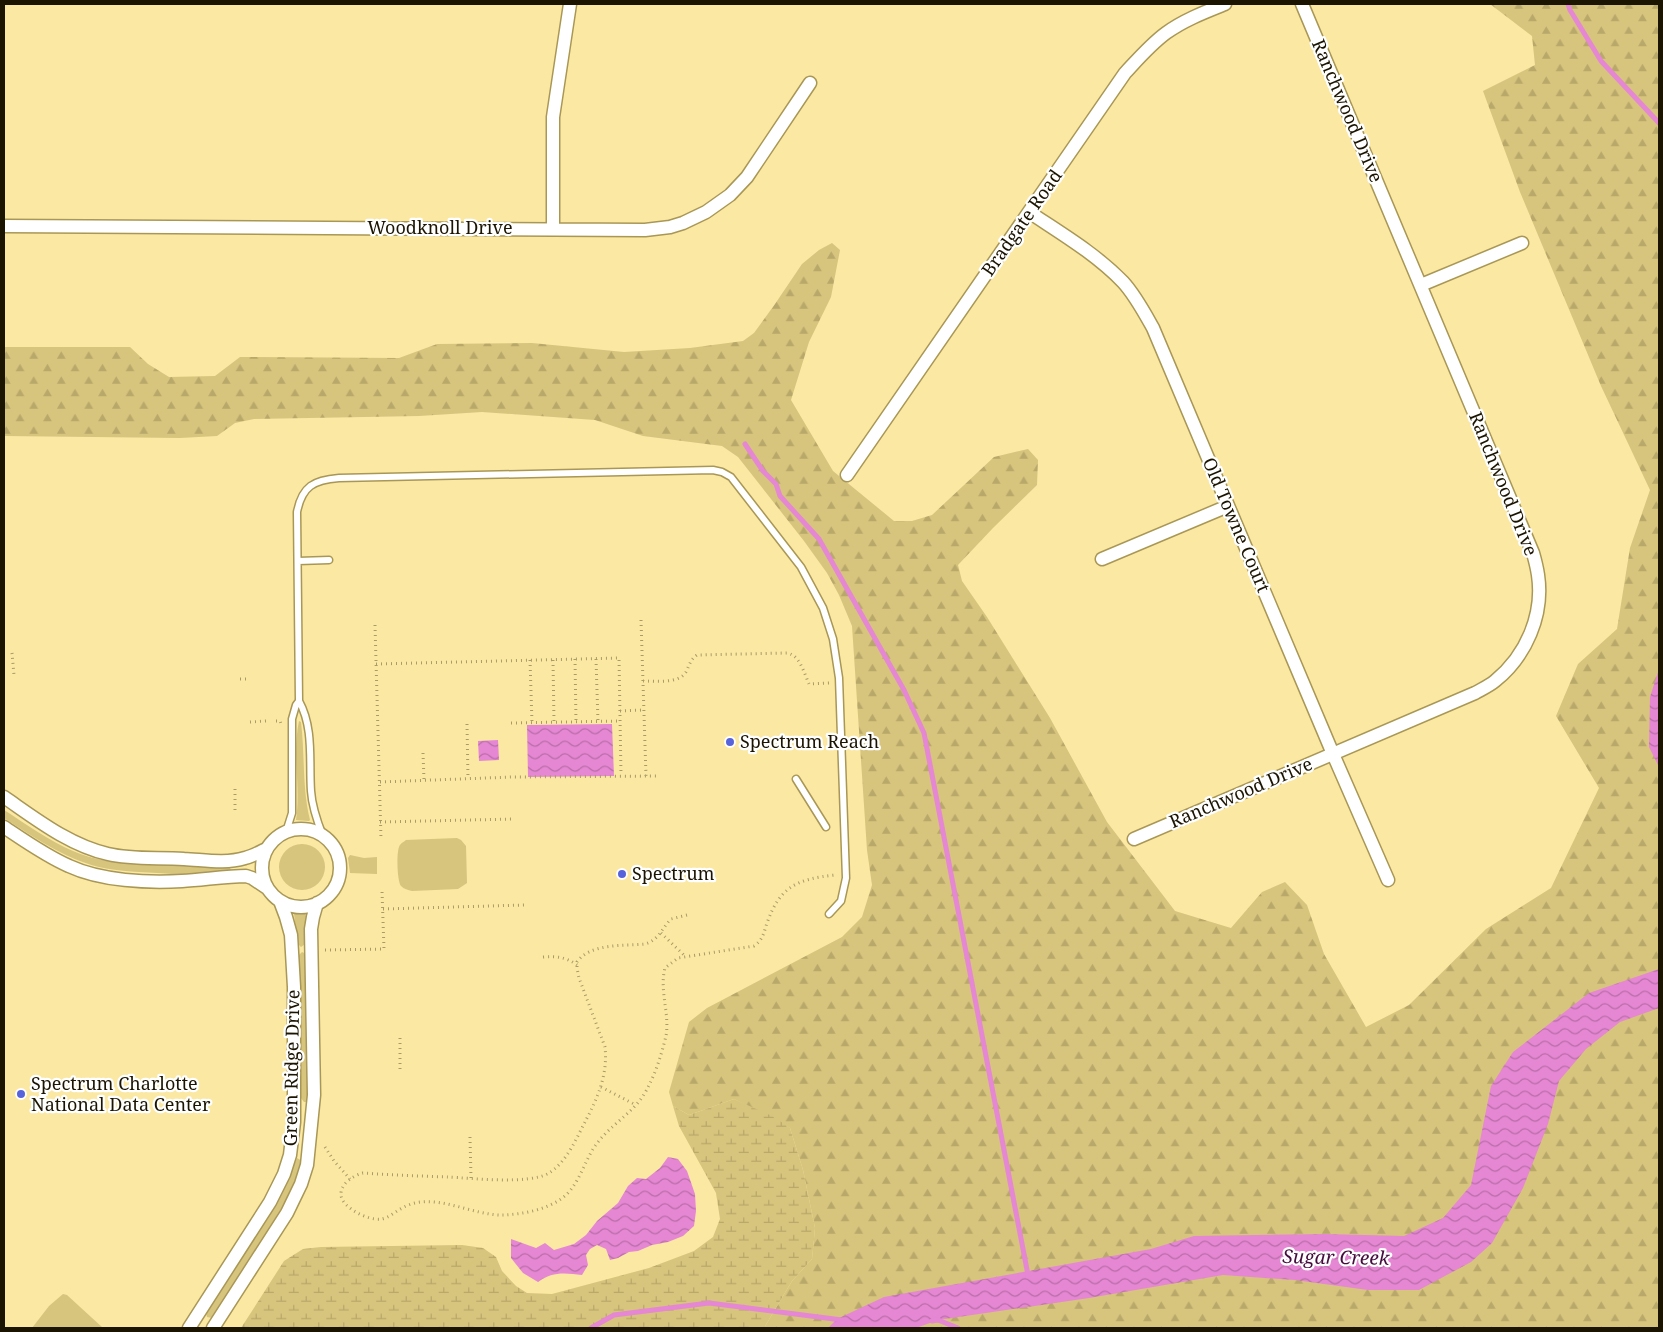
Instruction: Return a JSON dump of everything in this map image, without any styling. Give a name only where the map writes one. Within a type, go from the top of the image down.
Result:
[{"type":"street","points":[[553,229],[553,117],[570,4]]},
{"type":"street","name":"Bradgate Road","points":[[847,475],[1125,74],[1145,51],[1167,32],[1193,17],[1225,4]]},
{"type":"street","name":"Ranchwood Drive","points":[[1134,839],[1476,694],[1495,681],[1512,665],[1525,646],[1537,614],[1539,599],[1538,576],[1533,553],[1302,4]]},
{"type":"street","name":"Woodknoll Drive","points":[[4,226],[645,230],[670,226],[706,212],[730,195],[747,177],[810,83]]},
{"type":"street","name":"Old Towne Court","points":[[1030,212],[1080,245],[1104,264],[1124,283],[1141,306],[1153,328],[1388,880]]},
{"type":"street","points":[[1421,285],[1522,243]]},
{"type":"street","points":[[1102,559],[1228,506]]},
{"type":"street","points":[[4,797],[66,838],[87,848],[108,854],[131,858],[181,858],[218,862],[248,858],[266,849]]},
{"type":"street","points":[[4,827],[47,855],[70,867],[90,873],[121,879],[155,881],[246,876],[267,888],[280,901],[298,907],[317,904],[332,892],[339,875],[340,864],[337,853],[323,836],[314,831],[303,829],[286,832],[273,840],[266,849],[262,859],[262,870],[267,888]]},
{"type":"street","name":"Green Ridge Drive","points":[[189,1328],[270,1202],[284,1174],[290,1155],[294,1122],[294,987],[291,936],[280,901]]},
{"type":"street","name":"Green Ridge Drive","points":[[213,1328],[287,1213],[301,1184],[307,1165],[314,1095],[311,929],[317,904]]},
{"type":"lane","points":[[323,836],[313,807],[309,735],[299,701],[297,512],[299,502],[306,490],[315,482],[339,478],[703,470],[722,472],[731,477],[741,488],[801,567],[823,608],[833,639],[839,683],[846,873],[841,902],[829,914]]},
{"type":"lane","points":[[298,561],[329,560]]},
{"type":"lane","points":[[286,832],[292,813],[292,719],[299,701]]},
{"type":"lane","points":[[796,779],[826,827]]},
{"type":"path","points":[[641,620],[646,776]]},
{"type":"path","points":[[375,625],[381,839]]},
{"type":"path","points":[[12,653],[14,675]]},
{"type":"path","points":[[643,681],[679,678],[685,673],[692,658],[697,655],[787,653],[796,658],[809,684],[839,683]]},
{"type":"path","points":[[376,664],[619,658],[621,775]]},
{"type":"path","points":[[575,659],[576,722]]},
{"type":"path","points":[[596,659],[598,722]]},
{"type":"path","points":[[530,660],[532,723]]},
{"type":"path","points":[[552,660],[554,722]]},
{"type":"path","points":[[240,679],[247,679]]},
{"type":"path","points":[[620,711],[644,710]]},
{"type":"path","points":[[250,722],[266,721]]},
{"type":"path","points":[[511,723],[620,722]]},
{"type":"path","points":[[467,724],[468,779]]},
{"type":"path","points":[[424,752],[424,780]]},
{"type":"path","points":[[380,782],[621,775],[659,776]]},
{"type":"path","points":[[235,789],[235,813]]},
{"type":"path","points":[[380,822],[514,818]]},
{"type":"path","points":[[687,915],[671,918],[652,942],[596,948],[587,951],[581,957],[577,965],[579,978],[605,1048],[606,1056],[601,1087],[576,1139],[556,1167],[542,1176],[503,1180],[364,1173],[350,1179],[342,1190],[342,1198],[356,1212],[376,1220],[387,1218],[418,1201],[449,1205],[486,1214],[519,1214],[533,1211],[562,1199],[569,1192],[598,1142],[636,1105],[648,1088],[666,1036],[668,1019],[664,984],[665,968],[678,958],[754,946],[762,938],[773,907],[791,887],[809,879],[846,873]]},
{"type":"path","points":[[324,950],[384,949],[382,891]]},
{"type":"path","points":[[383,910],[524,905]]},
{"type":"path","points":[[661,932],[686,957]]},
{"type":"path","points":[[543,957],[558,956],[571,960],[577,965]]},
{"type":"path","points":[[400,1038],[400,1070]]},
{"type":"path","points":[[601,1087],[636,1105]]},
{"type":"path","points":[[470,1137],[471,1178]]},
{"type":"path","points":[[325,1147],[334,1161],[350,1179]]},
{"type":"green space","points":[[1490,4],[1659,4],[1659,1328],[764,1328],[792,1281],[812,1259],[815,1228],[803,1170],[790,1128],[734,1099],[689,1115],[673,1106],[669,1092],[689,1022],[707,1008],[842,937],[862,917],[872,885],[867,850],[852,626],[827,573],[738,457],[722,446],[643,436],[595,420],[482,412],[419,416],[254,419],[235,423],[217,436],[180,438],[4,436],[4,347],[130,347],[148,364],[169,377],[215,376],[240,357],[399,358],[437,344],[532,343],[624,352],[690,348],[743,341],[754,333],[802,264],[819,250],[832,243],[840,250],[831,297],[809,342],[791,400],[833,471],[894,521],[912,521],[932,515],[994,457],[1028,449],[1038,460],[1037,485],[958,565],[962,581],[987,617],[1050,718],[1107,822],[1175,911],[1231,928],[1262,892],[1285,882],[1307,905],[1324,954],[1366,1027],[1409,1005],[1486,929],[1551,888],[1599,788],[1556,716],[1578,664],[1617,629],[1630,548],[1650,490],[1601,386],[1520,192],[1483,91],[1535,65],[1532,36]]},
{"type":"green space","points":[[299,721],[301,722],[309,821],[296,820],[298,795],[296,746]]},
{"type":"green space","points":[[4,810],[55,842],[73,851],[103,860],[230,868],[231,870],[218,874],[194,875],[126,871],[99,867],[61,853],[4,818]]},
{"type":"green space","points":[[457,838],[466,846],[467,883],[458,889],[412,891],[401,886],[398,859],[399,848],[402,843],[406,840]]},
{"type":"green space","points":[[302,844],[315,848],[321,854],[325,867],[321,880],[315,886],[302,890],[289,886],[283,880],[279,867],[283,854],[289,848]]},
{"type":"green space","points":[[350,855],[364,858],[377,857],[377,874],[350,873],[348,858]]},
{"type":"green space","points":[[294,914],[305,914],[306,916],[304,929],[305,944],[301,947],[298,944]]},
{"type":"green space","points":[[302,952],[306,954],[309,1099],[306,1102],[301,1098],[298,956]]},
{"type":"green space","points":[[734,1099],[774,1117],[790,1128],[803,1170],[815,1228],[812,1259],[792,1281],[764,1328],[241,1328],[284,1261],[303,1249],[321,1247],[462,1245],[483,1248],[496,1257],[502,1271],[516,1286],[527,1293],[552,1294],[649,1268],[694,1251],[713,1237],[720,1219],[716,1193],[679,1126],[673,1106],[689,1115]]},
{"type":"green space","points":[[297,1158],[302,1161],[298,1176],[285,1204],[212,1318],[207,1317],[206,1313],[278,1200]]},
{"type":"green space","points":[[63,1294],[67,1295],[103,1328],[32,1328],[49,1306]]},
{"type":"water","points":[[1659,669],[1659,767],[1649,747],[1650,697]]},
{"type":"water","points":[[612,724],[614,776],[528,777],[527,725]]},
{"type":"water","points":[[498,740],[499,760],[479,761],[478,741]]},
{"type":"water","name":"Sugar Creek","points":[[1659,969],[1659,1008],[1620,1022],[1586,1049],[1559,1081],[1548,1124],[1523,1188],[1492,1243],[1471,1262],[1419,1290],[1368,1290],[1295,1280],[1223,1275],[1089,1298],[938,1320],[916,1328],[828,1328],[837,1319],[884,1297],[1151,1249],[1194,1236],[1325,1234],[1404,1236],[1443,1218],[1471,1185],[1491,1086],[1513,1052],[1589,993]]},
{"type":"water","points":[[668,1157],[678,1159],[687,1171],[695,1194],[696,1211],[694,1226],[683,1236],[638,1251],[629,1252],[610,1260],[606,1249],[597,1245],[590,1249],[586,1255],[588,1265],[582,1275],[554,1274],[538,1282],[523,1273],[511,1258],[511,1239],[536,1248],[545,1243],[554,1250],[574,1244],[586,1235],[597,1221],[618,1203],[628,1186],[637,1178],[646,1179],[660,1168]]},
{"type":"waterway","points":[[1568,4],[1601,61],[1659,123]]},
{"type":"waterway","points":[[745,444],[763,471],[776,484],[780,496],[819,539],[904,690],[924,733],[1028,1275]]},
{"type":"waterway","points":[[591,1328],[614,1315],[709,1303],[842,1320]]},
{"type":"waterway","points":[[932,1321],[938,1320],[958,1328]]},
{"type":"place","name":"Spectrum Reach","points":[[730,742]]},
{"type":"place","name":"Spectrum","points":[[622,874]]},
{"type":"place","name":"Spectrum Charlotte National Data Center","points":[[21,1094]]}]
